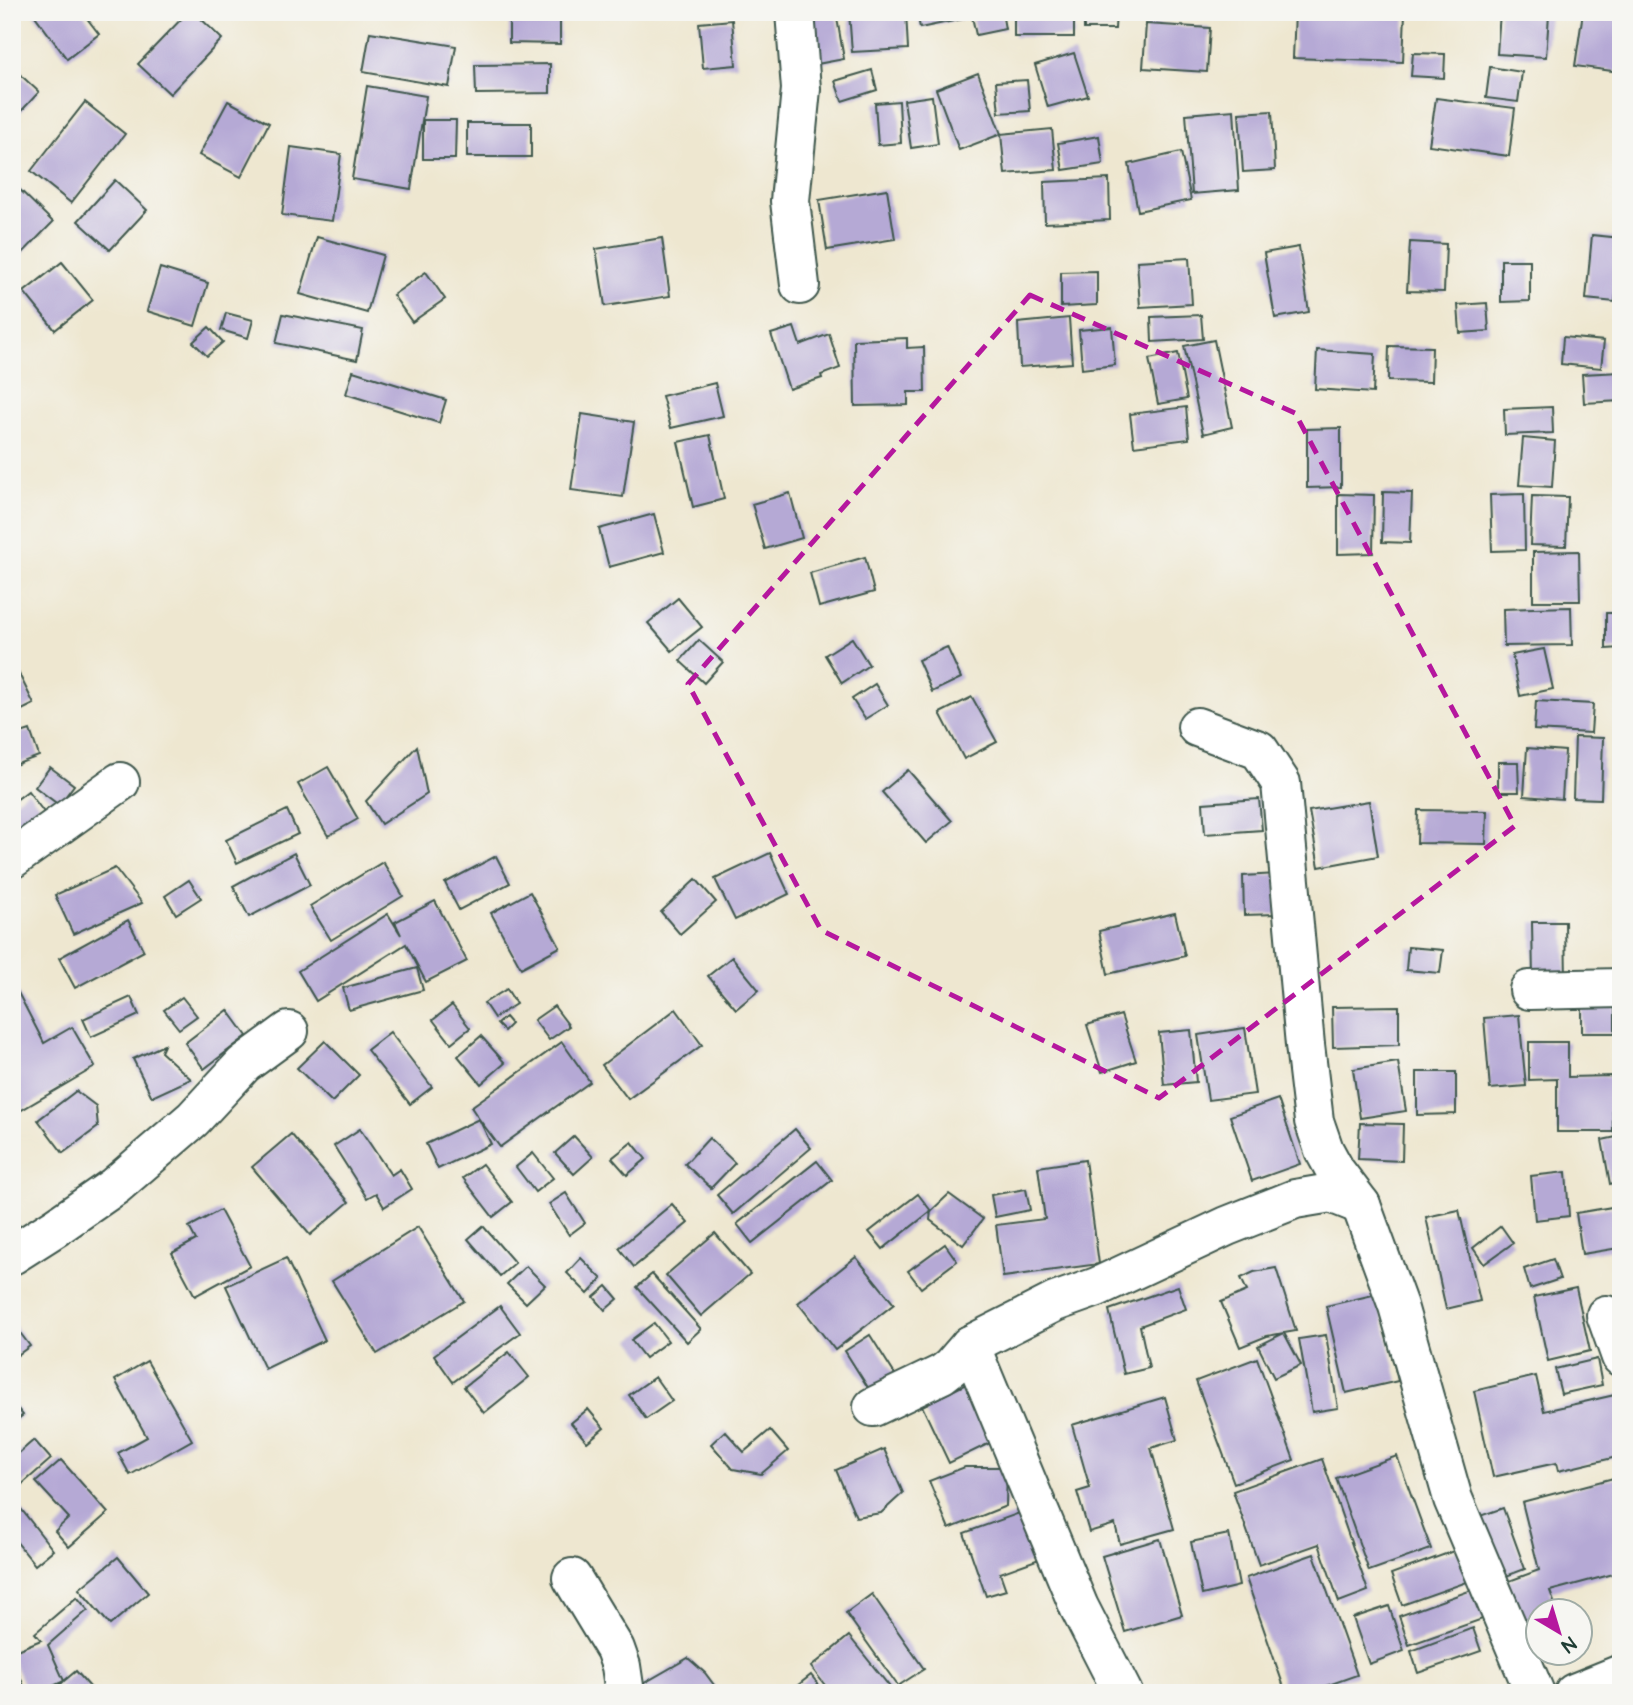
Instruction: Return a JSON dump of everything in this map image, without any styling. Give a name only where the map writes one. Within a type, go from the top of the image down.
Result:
[{"type":"street","points":[[795,12],[801,89],[790,201],[800,285]]},
{"type":"street","points":[[1197,727],[1259,750],[1281,783],[1314,1121],[1324,1150],[1336,1172],[1362,1205],[1398,1306],[1452,1499],[1535,1693]]},
{"type":"street","points":[[12,859],[120,782]]},
{"type":"street","points":[[1529,989],[1621,988]]},
{"type":"street","points":[[12,1255],[115,1186],[193,1119],[244,1064],[289,1031]]},
{"type":"street","points":[[873,1407],[942,1374],[970,1346],[1055,1302],[1097,1287],[1227,1226],[1295,1199],[1331,1194],[1362,1205]]},
{"type":"street","points":[[1606,1315],[1621,1357]]},
{"type":"street","points":[[970,1346],[1079,1606],[1123,1693]]},
{"type":"street","points":[[572,1578],[615,1649],[625,1693]]},
{"type":"street","points":[[1574,1693],[1621,1674]]},
{"type":"highlighted area","points":[[1030,295],[1295,413],[1515,826],[1159,1098],[821,930],[688,684]]},
{"type":"building","points":[[82,12],[99,34],[67,59],[33,13]]},
{"type":"building","points":[[188,12],[194,12],[222,39],[170,94],[138,64]]},
{"type":"building","points":[[488,12],[515,12],[515,15],[488,15]]},
{"type":"building","points":[[808,12],[836,12],[844,59],[817,64]]},
{"type":"building","points":[[849,12],[906,12],[908,49],[852,52]]},
{"type":"building","points":[[917,12],[961,12],[963,19],[920,28]]},
{"type":"building","points":[[971,12],[1002,12],[1005,29],[976,35]]},
{"type":"building","points":[[1014,12],[1074,12],[1074,37],[1014,37]]},
{"type":"building","points":[[1084,12],[1116,12],[1115,29],[1084,29]]},
{"type":"building","points":[[1295,12],[1405,13],[1403,62],[1293,58]]},
{"type":"building","points":[[1500,12],[1549,15],[1546,57],[1497,54]]},
{"type":"building","points":[[1583,12],[1621,16],[1620,72],[1575,66]]},
{"type":"building","points":[[509,19],[560,20],[560,44],[509,43]]},
{"type":"building","points":[[732,20],[736,65],[703,68],[699,23]]},
{"type":"building","points":[[1146,24],[1210,28],[1207,72],[1143,68]]},
{"type":"building","points":[[370,32],[456,46],[449,87],[363,72]]},
{"type":"building","points":[[1074,53],[1088,96],[1048,107],[1035,65]]},
{"type":"building","points":[[1413,53],[1445,54],[1444,78],[1411,76]]},
{"type":"building","points":[[550,64],[550,93],[476,94],[475,65]]},
{"type":"building","points":[[12,67],[39,92],[12,121]]},
{"type":"building","points":[[1490,67],[1522,72],[1518,102],[1486,98]]},
{"type":"building","points":[[872,70],[877,90],[842,101],[835,81]]},
{"type":"building","points":[[978,73],[1001,134],[959,150],[936,89]]},
{"type":"building","points":[[1027,80],[1030,111],[999,113],[996,82]]},
{"type":"building","points":[[367,86],[426,96],[411,189],[352,179]]},
{"type":"building","points":[[932,96],[938,144],[911,148],[904,100]]},
{"type":"building","points":[[1436,98],[1515,108],[1509,156],[1429,145]]},
{"type":"building","points":[[228,101],[269,123],[241,177],[199,155]]},
{"type":"building","points":[[899,101],[901,143],[878,145],[875,103]]},
{"type":"building","points":[[85,102],[125,134],[71,203],[31,171]]},
{"type":"building","points":[[1234,110],[1239,190],[1192,194],[1186,114]]},
{"type":"building","points":[[1272,111],[1275,170],[1243,172],[1239,113]]},
{"type":"building","points":[[423,120],[456,120],[455,159],[423,159]]},
{"type":"building","points":[[467,123],[531,123],[531,157],[467,157]]},
{"type":"building","points":[[1052,129],[1056,170],[1005,174],[1001,134]]},
{"type":"building","points":[[1099,136],[1103,164],[1063,170],[1058,143]]},
{"type":"building","points":[[291,147],[341,154],[332,221],[282,215]]},
{"type":"building","points":[[1181,152],[1191,200],[1138,211],[1129,164]]},
{"type":"building","points":[[1109,179],[1110,220],[1045,223],[1044,182]]},
{"type":"building","points":[[115,180],[147,210],[110,250],[78,221]]},
{"type":"building","points":[[12,182],[53,222],[12,264]]},
{"type":"building","points":[[887,189],[895,239],[827,250],[819,200]]},
{"type":"building","points":[[1592,235],[1621,238],[1615,302],[1586,299]]},
{"type":"building","points":[[317,237],[383,255],[367,313],[300,294]]},
{"type":"building","points":[[662,238],[670,296],[605,306],[596,249]]},
{"type":"building","points":[[1410,242],[1446,244],[1444,292],[1407,291]]},
{"type":"building","points":[[1299,247],[1309,312],[1275,318],[1264,253]]},
{"type":"building","points":[[1189,258],[1192,304],[1140,307],[1137,261]]},
{"type":"building","points":[[1501,260],[1530,260],[1530,301],[1501,302]]},
{"type":"building","points":[[62,262],[93,300],[55,330],[24,292]]},
{"type":"building","points":[[160,268],[208,283],[195,326],[147,311]]},
{"type":"building","points":[[1097,271],[1097,305],[1061,307],[1061,272]]},
{"type":"building","points":[[426,272],[445,299],[412,322],[393,295]]},
{"type":"building","points":[[1487,303],[1489,331],[1460,333],[1458,305]]},
{"type":"building","points":[[226,313],[253,320],[248,338],[221,330]]},
{"type":"building","points":[[283,314],[363,330],[357,360],[276,343]]},
{"type":"building","points":[[1201,315],[1203,339],[1152,342],[1151,317]]},
{"type":"building","points":[[1069,318],[1072,363],[1020,367],[1018,323]]},
{"type":"building","points":[[209,327],[223,342],[207,356],[193,342]]},
{"type":"building","points":[[794,327],[800,345],[829,334],[840,368],[821,375],[822,378],[789,389],[771,334]]},
{"type":"building","points":[[1112,327],[1115,365],[1082,369],[1079,330]]},
{"type":"building","points":[[1563,337],[1604,341],[1601,368],[1561,364]]},
{"type":"building","points":[[907,338],[907,348],[924,347],[925,392],[908,392],[908,405],[855,406],[854,340]]},
{"type":"building","points":[[1214,340],[1232,427],[1203,434],[1184,346]]},
{"type":"building","points":[[1389,346],[1432,347],[1431,382],[1388,381]]},
{"type":"building","points":[[1317,350],[1375,354],[1373,393],[1315,389]]},
{"type":"building","points":[[1178,353],[1187,399],[1158,404],[1149,359]]},
{"type":"building","points":[[353,371],[446,400],[439,423],[346,394]]},
{"type":"building","points":[[1621,372],[1621,401],[1584,403],[1582,374]]},
{"type":"building","points":[[715,383],[723,416],[671,428],[662,396]]},
{"type":"building","points":[[1186,407],[1189,439],[1134,446],[1130,414]]},
{"type":"building","points":[[1552,407],[1553,433],[1505,435],[1504,409]]},
{"type":"building","points":[[582,414],[634,422],[623,497],[571,490]]},
{"type":"building","points":[[1341,428],[1341,487],[1307,488],[1307,429]]},
{"type":"building","points":[[710,435],[724,499],[693,507],[678,442]]},
{"type":"building","points":[[1523,438],[1555,441],[1552,487],[1519,485]]},
{"type":"building","points":[[1383,492],[1412,493],[1410,543],[1382,542]]},
{"type":"building","points":[[790,493],[802,538],[765,549],[752,504]]},
{"type":"building","points":[[1338,494],[1374,495],[1373,553],[1338,554]]},
{"type":"building","points":[[1524,494],[1525,550],[1492,551],[1490,495]]},
{"type":"building","points":[[1532,496],[1568,497],[1566,546],[1530,545]]},
{"type":"building","points":[[654,514],[664,552],[609,567],[599,529]]},
{"type":"building","points":[[1579,551],[1580,601],[1533,601],[1533,552]]},
{"type":"building","points":[[865,557],[874,592],[819,607],[810,573]]},
{"type":"building","points":[[678,598],[702,627],[672,651],[648,623]]},
{"type":"building","points":[[1571,607],[1572,645],[1504,646],[1503,609]]},
{"type":"building","points":[[1606,613],[1621,613],[1621,648],[1606,649]]},
{"type":"building","points":[[852,638],[869,665],[842,683],[825,655]]},
{"type":"building","points":[[699,640],[723,662],[704,683],[680,661]]},
{"type":"building","points":[[947,647],[961,678],[932,692],[918,660]]},
{"type":"building","points":[[1544,649],[1553,689],[1520,696],[1512,655]]},
{"type":"building","points":[[14,664],[34,704],[12,715],[12,665]]},
{"type":"building","points":[[875,684],[888,705],[865,719],[852,699]]},
{"type":"building","points":[[972,697],[997,742],[964,759],[940,713]]},
{"type":"building","points":[[1536,701],[1593,704],[1591,733],[1534,730]]},
{"type":"building","points":[[30,730],[39,756],[12,766],[12,736]]},
{"type":"building","points":[[1575,737],[1603,738],[1601,799],[1573,798]]},
{"type":"building","points":[[417,746],[427,794],[381,824],[366,801]]},
{"type":"building","points":[[1527,748],[1565,751],[1562,799],[1524,796]]},
{"type":"building","points":[[1498,762],[1518,762],[1519,792],[1498,792]]},
{"type":"building","points":[[50,767],[74,785],[59,805],[35,787]]},
{"type":"building","points":[[328,767],[358,819],[328,836],[298,784]]},
{"type":"building","points":[[908,770],[952,821],[926,843],[882,792]]},
{"type":"building","points":[[28,791],[52,823],[12,852],[12,803]]},
{"type":"building","points":[[1259,799],[1262,830],[1205,834],[1203,803]]},
{"type":"building","points":[[1369,801],[1378,856],[1319,867],[1309,811]]},
{"type":"building","points":[[287,810],[298,834],[237,863],[226,840]]},
{"type":"building","points":[[1418,810],[1487,811],[1486,844],[1417,843]]},
{"type":"building","points":[[294,853],[310,885],[249,917],[233,886]]},
{"type":"building","points":[[770,853],[789,894],[735,920],[715,879]]},
{"type":"building","points":[[496,856],[510,883],[459,910],[445,883]]},
{"type":"building","points":[[383,862],[403,896],[331,940],[310,906]]},
{"type":"building","points":[[115,868],[142,903],[73,934],[55,895]]},
{"type":"building","points":[[1277,874],[1278,914],[1244,915],[1243,876]]},
{"type":"building","points":[[696,879],[716,902],[680,934],[661,912]]},
{"type":"building","points":[[189,880],[201,898],[176,914],[165,896]]},
{"type":"building","points":[[530,892],[560,947],[521,968],[491,913]]},
{"type":"building","points":[[435,901],[467,961],[426,982],[406,944],[316,1001],[298,971],[388,914],[401,935],[395,922]]},
{"type":"building","points":[[1175,913],[1185,956],[1108,974],[1099,931]]},
{"type":"building","points":[[128,920],[144,951],[75,988],[59,958]]},
{"type":"building","points":[[1532,922],[1565,922],[1566,980],[1533,981]]},
{"type":"building","points":[[1408,947],[1443,950],[1440,973],[1406,970]]},
{"type":"building","points":[[732,957],[759,990],[736,1009],[708,976]]},
{"type":"building","points":[[417,968],[423,990],[349,1010],[343,988]]},
{"type":"building","points":[[12,981],[44,1043],[72,1027],[95,1067],[18,1112],[12,1101]]},
{"type":"building","points":[[507,989],[516,1004],[494,1018],[484,1003]]},
{"type":"building","points":[[1615,996],[1615,1033],[1582,1033],[1582,997]]},
{"type":"building","points":[[131,997],[139,1015],[91,1037],[83,1019]]},
{"type":"building","points":[[182,997],[197,1016],[179,1029],[164,1010]]},
{"type":"building","points":[[452,1005],[470,1028],[451,1043],[433,1020]]},
{"type":"building","points":[[554,1006],[569,1026],[549,1040],[534,1020]]},
{"type":"building","points":[[1399,1006],[1399,1045],[1333,1047],[1332,1007]]},
{"type":"building","points":[[676,1009],[702,1045],[628,1099],[602,1065]]},
{"type":"building","points":[[228,1010],[247,1036],[204,1069],[185,1043]]},
{"type":"building","points":[[1121,1015],[1136,1061],[1102,1072],[1087,1025]]},
{"type":"building","points":[[1519,1015],[1526,1086],[1490,1089],[1484,1018]]},
{"type":"building","points":[[505,1017],[511,1024],[504,1031],[497,1024]]},
{"type":"building","points":[[1245,1028],[1255,1094],[1208,1100],[1198,1035]]},
{"type":"building","points":[[1191,1030],[1196,1082],[1164,1085],[1159,1033]]},
{"type":"building","points":[[390,1032],[432,1087],[410,1104],[367,1050]]},
{"type":"building","points":[[481,1036],[505,1063],[481,1084],[458,1056]]},
{"type":"building","points":[[325,1041],[359,1075],[332,1102],[297,1068]]},
{"type":"building","points":[[562,1042],[590,1082],[500,1147],[471,1107]]},
{"type":"building","points":[[1529,1042],[1568,1042],[1568,1077],[1612,1076],[1613,1132],[1557,1132],[1557,1079],[1529,1080]]},
{"type":"building","points":[[164,1045],[161,1052],[191,1079],[152,1097],[133,1059]]},
{"type":"building","points":[[1398,1062],[1406,1111],[1360,1118],[1353,1069]]},
{"type":"building","points":[[1417,1072],[1456,1072],[1456,1114],[1417,1115]]},
{"type":"building","points":[[76,1091],[96,1106],[98,1127],[63,1153],[38,1120]]},
{"type":"building","points":[[1278,1099],[1300,1164],[1252,1181],[1230,1116]]},
{"type":"building","points":[[479,1119],[491,1144],[438,1169],[426,1144]]},
{"type":"building","points":[[1360,1123],[1403,1124],[1402,1161],[1358,1159]]},
{"type":"building","points":[[360,1129],[391,1175],[400,1169],[412,1189],[384,1207],[376,1193],[367,1198],[334,1146]]},
{"type":"building","points":[[795,1129],[811,1148],[733,1214],[717,1195]]},
{"type":"building","points":[[291,1134],[349,1202],[310,1235],[252,1167]]},
{"type":"building","points":[[574,1136],[593,1157],[574,1174],[555,1153]]},
{"type":"building","points":[[1621,1136],[1621,1181],[1610,1184],[1602,1140]]},
{"type":"building","points":[[709,1138],[735,1163],[711,1188],[685,1164]]},
{"type":"building","points":[[632,1142],[646,1159],[627,1175],[612,1158]]},
{"type":"building","points":[[533,1153],[553,1178],[535,1192],[516,1167]]},
{"type":"building","points":[[1085,1160],[1099,1264],[1003,1277],[996,1225],[1045,1219],[1038,1167]]},
{"type":"building","points":[[817,1161],[832,1180],[752,1243],[737,1224]]},
{"type":"building","points":[[482,1164],[512,1202],[493,1217],[463,1178]]},
{"type":"building","points":[[1566,1172],[1569,1216],[1535,1220],[1531,1176]]},
{"type":"building","points":[[1026,1189],[1030,1210],[995,1217],[991,1195]]},
{"type":"building","points":[[566,1193],[585,1223],[569,1235],[549,1204]]},
{"type":"building","points":[[918,1194],[931,1211],[883,1249],[869,1232]]},
{"type":"building","points":[[949,1194],[983,1219],[963,1245],[930,1220],[931,1211]]},
{"type":"building","points":[[672,1204],[688,1223],[634,1267],[619,1248]]},
{"type":"building","points":[[1612,1207],[1619,1248],[1582,1254],[1576,1213]]},
{"type":"building","points":[[220,1210],[250,1266],[195,1296],[172,1253],[196,1240],[189,1227]]},
{"type":"building","points":[[1459,1210],[1480,1301],[1446,1309],[1426,1217]]},
{"type":"building","points":[[483,1226],[515,1263],[500,1276],[468,1239]]},
{"type":"building","points":[[1501,1226],[1513,1243],[1484,1264],[1473,1248]]},
{"type":"building","points":[[418,1227],[464,1301],[377,1354],[332,1281]]},
{"type":"building","points":[[715,1233],[750,1274],[701,1316],[666,1275]]},
{"type":"building","points":[[945,1244],[957,1261],[921,1288],[908,1271]]},
{"type":"building","points":[[856,1257],[894,1304],[835,1350],[798,1303]]},
{"type":"building","points":[[286,1258],[325,1340],[265,1369],[226,1286]]},
{"type":"building","points":[[581,1258],[602,1279],[588,1294],[567,1273]]},
{"type":"building","points":[[1553,1259],[1560,1279],[1530,1289],[1524,1269]]},
{"type":"building","points":[[526,1266],[545,1285],[526,1303],[507,1284]]},
{"type":"building","points":[[1276,1268],[1296,1331],[1267,1336],[1240,1347],[1221,1302],[1247,1291],[1241,1278],[1254,1272]]},
{"type":"building","points":[[652,1274],[701,1329],[687,1342],[637,1287]]},
{"type":"building","points":[[607,1286],[618,1299],[605,1310],[594,1297]]},
{"type":"building","points":[[1178,1286],[1186,1309],[1140,1326],[1149,1368],[1124,1374],[1109,1310]]},
{"type":"building","points":[[1576,1288],[1590,1351],[1548,1361],[1534,1297]]},
{"type":"building","points":[[1377,1294],[1398,1381],[1346,1393],[1326,1306]]},
{"type":"building","points":[[500,1306],[520,1333],[453,1382],[434,1355]]},
{"type":"building","points":[[12,1322],[30,1346],[12,1359]]},
{"type":"building","points":[[654,1323],[668,1341],[645,1358],[631,1340]]},
{"type":"building","points":[[1284,1333],[1301,1365],[1274,1378],[1258,1346]]},
{"type":"building","points":[[870,1335],[899,1381],[874,1397],[845,1351]]},
{"type":"building","points":[[1326,1335],[1338,1408],[1312,1412],[1299,1339]]},
{"type":"building","points":[[509,1352],[529,1377],[484,1413],[464,1387]]},
{"type":"building","points":[[1257,1358],[1294,1460],[1234,1483],[1196,1381]]},
{"type":"building","points":[[1597,1359],[1602,1385],[1561,1394],[1555,1369]]},
{"type":"building","points":[[147,1361],[192,1440],[130,1475],[118,1453],[147,1437],[115,1380]]},
{"type":"building","points":[[1536,1376],[1544,1411],[1619,1394],[1621,1456],[1558,1471],[1556,1463],[1493,1477],[1474,1391]]},
{"type":"building","points":[[655,1377],[672,1401],[646,1419],[629,1395]]},
{"type":"building","points":[[966,1384],[994,1441],[949,1463],[922,1406]]},
{"type":"building","points":[[1165,1397],[1177,1440],[1151,1448],[1174,1529],[1120,1544],[1115,1524],[1089,1532],[1077,1492],[1090,1488],[1072,1425]]},
{"type":"building","points":[[12,1402],[23,1415],[12,1424]]},
{"type":"building","points":[[588,1409],[604,1428],[587,1442],[571,1423]]},
{"type":"building","points":[[770,1430],[788,1451],[761,1474],[733,1469],[711,1444],[725,1431],[744,1452]]},
{"type":"building","points":[[34,1440],[51,1459],[12,1493],[12,1459]]},
{"type":"building","points":[[884,1449],[903,1493],[881,1513],[856,1517],[836,1470]]},
{"type":"building","points":[[1397,1456],[1431,1549],[1369,1571],[1336,1478]]},
{"type":"building","points":[[1322,1459],[1368,1591],[1339,1602],[1319,1544],[1259,1565],[1233,1491]]},
{"type":"building","points":[[61,1460],[108,1513],[69,1547],[55,1531],[69,1518],[36,1482]]},
{"type":"building","points":[[965,1467],[1007,1467],[1006,1506],[949,1529],[929,1481]]},
{"type":"building","points":[[1621,1476],[1621,1572],[1550,1591],[1552,1596],[1524,1596],[1524,1627],[1501,1584],[1539,1570],[1522,1502]]},
{"type":"building","points":[[18,1505],[53,1550],[35,1565],[12,1536],[12,1509]]},
{"type":"building","points":[[1503,1508],[1525,1569],[1493,1581],[1471,1519]]},
{"type":"building","points":[[1028,1510],[1045,1557],[1000,1573],[1006,1590],[986,1596],[964,1533]]},
{"type":"building","points":[[1229,1534],[1239,1586],[1202,1595],[1191,1542]]},
{"type":"building","points":[[1160,1539],[1182,1615],[1125,1632],[1102,1556]]},
{"type":"building","points":[[1459,1549],[1470,1581],[1402,1605],[1391,1574]]},
{"type":"building","points":[[1314,1554],[1357,1675],[1306,1693],[1286,1693],[1246,1578]]},
{"type":"building","points":[[118,1557],[148,1593],[110,1625],[79,1589]]},
{"type":"building","points":[[1480,1587],[1491,1616],[1409,1645],[1399,1616]]},
{"type":"building","points":[[872,1594],[924,1669],[898,1686],[846,1613]]},
{"type":"building","points":[[77,1597],[88,1610],[48,1645],[64,1681],[38,1693],[27,1693],[12,1659],[12,1652],[41,1640],[35,1633]]},
{"type":"building","points":[[1389,1606],[1404,1651],[1369,1664],[1353,1618]]},
{"type":"building","points":[[1473,1628],[1481,1651],[1418,1673],[1411,1651]]},
{"type":"building","points":[[849,1636],[892,1693],[831,1693],[811,1667]]},
{"type":"building","points":[[688,1658],[705,1673],[720,1693],[627,1693]]},
{"type":"building","points":[[76,1671],[90,1687],[83,1693],[61,1693],[57,1688]]},
{"type":"building","points":[[811,1675],[825,1693],[788,1693]]}]
